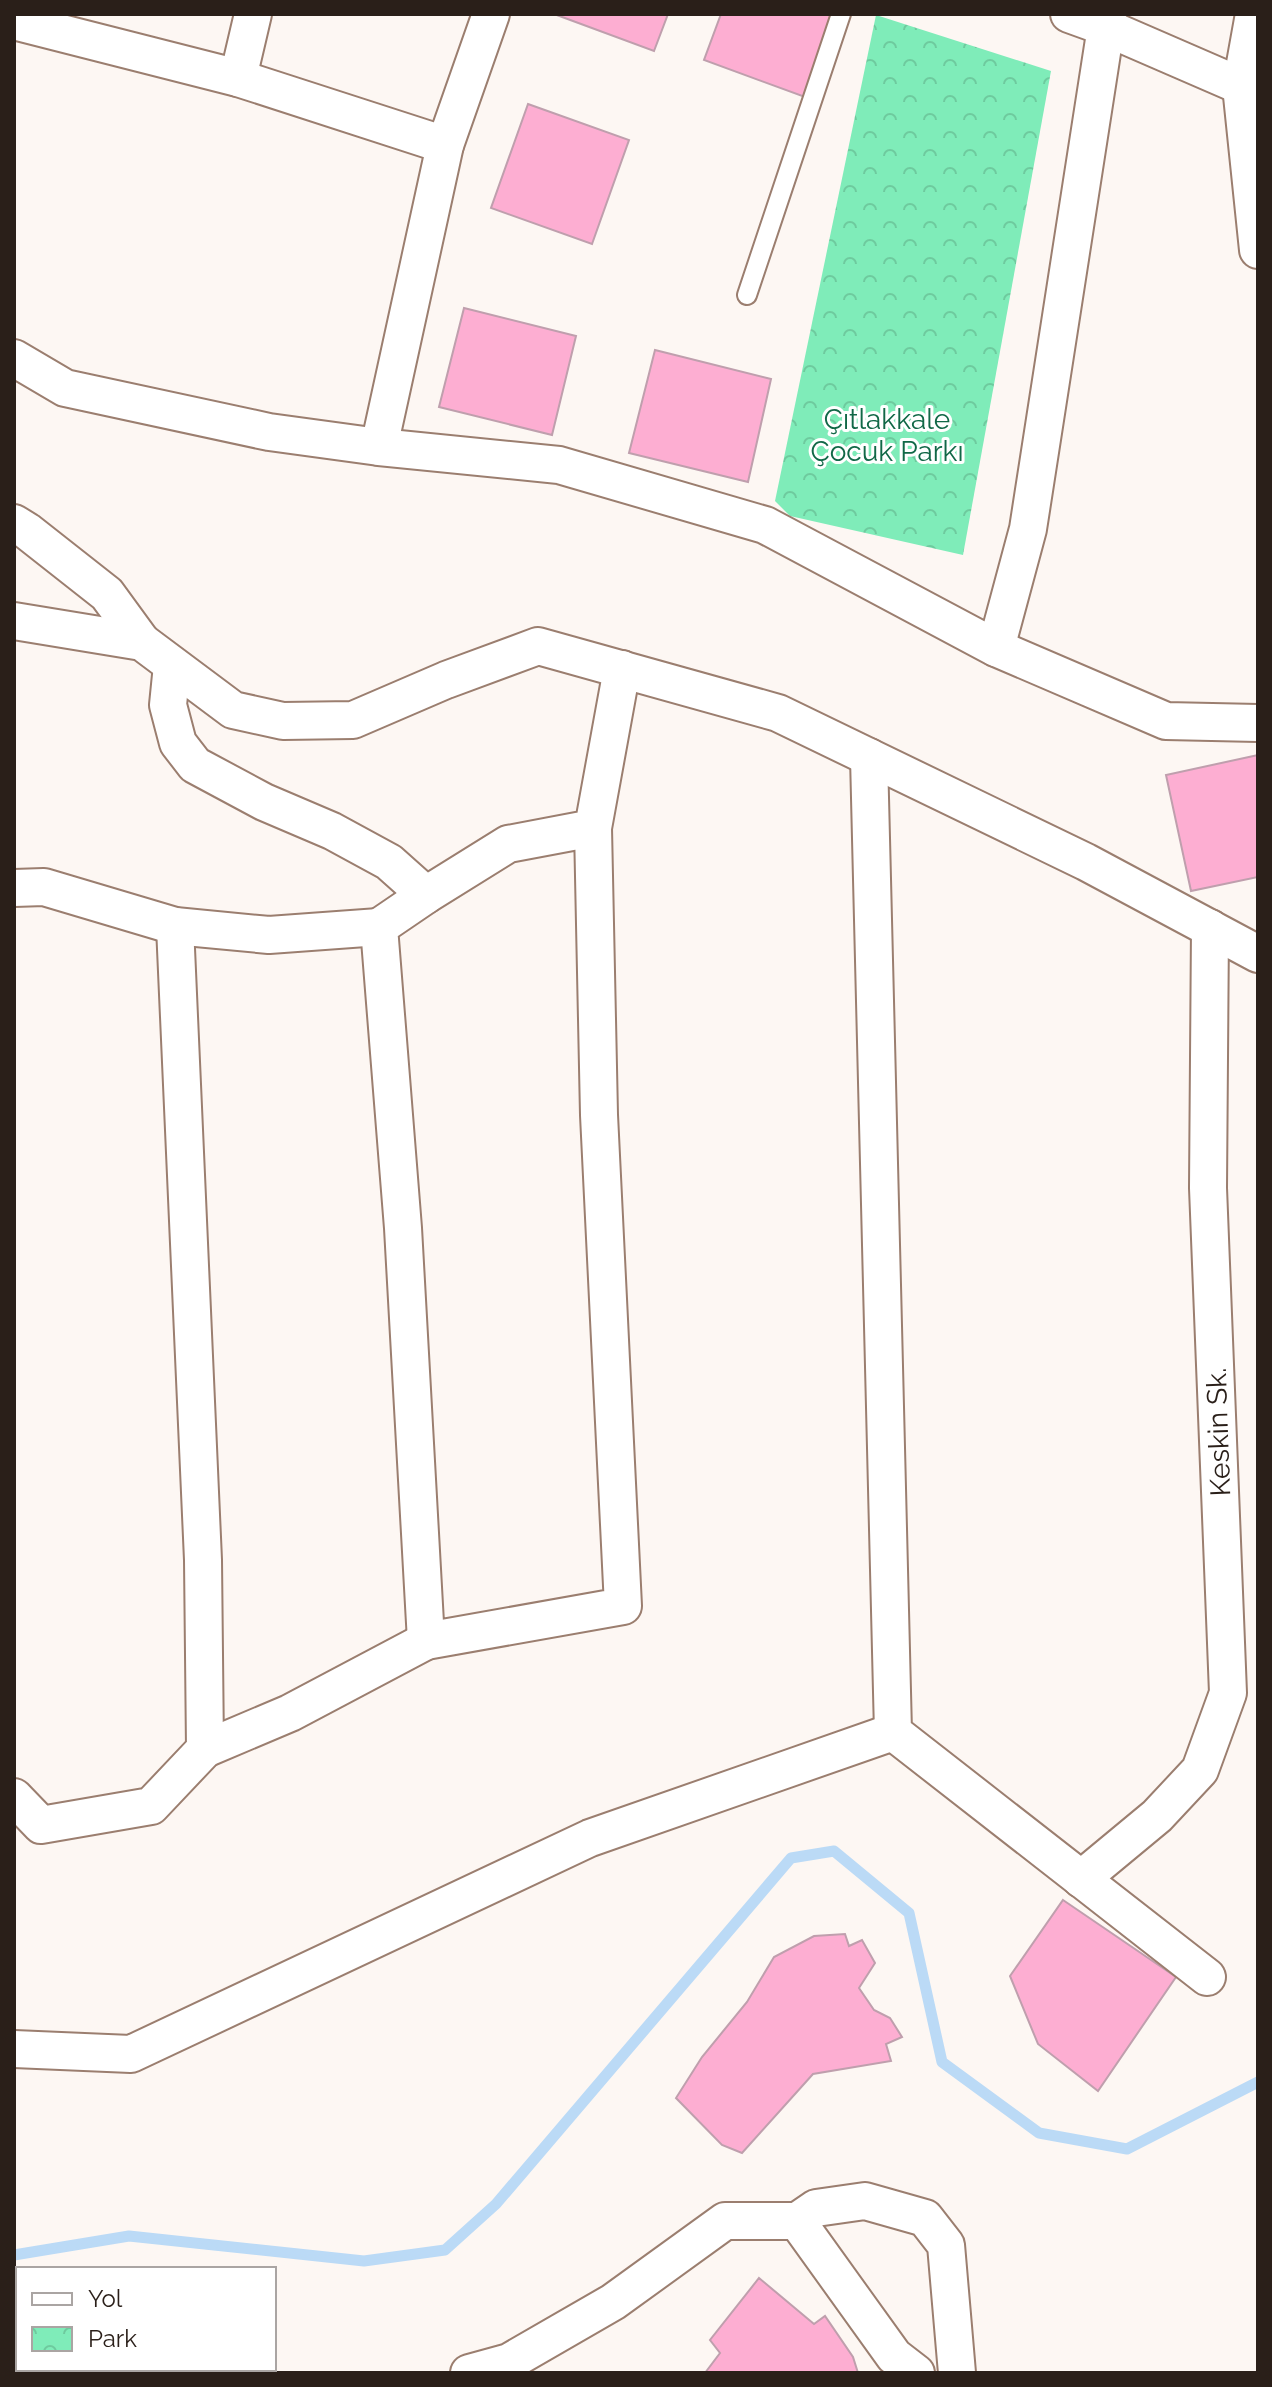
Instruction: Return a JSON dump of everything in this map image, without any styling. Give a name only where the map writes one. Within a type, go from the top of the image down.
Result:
[{"type":"street","points":[[238,78],[253,14]]},
{"type":"street","points":[[379,447],[445,145],[491,14]]},
{"type":"street","points":[[1069,14],[1106,20],[1241,86]]},
{"type":"street","points":[[1254,14],[1241,86],[1258,250]]},
{"type":"street","points":[[996,648],[1028,529],[1106,20]]},
{"type":"street","points":[[14,21],[238,78],[445,145]]},
{"type":"street","points":[[14,358],[65,388],[269,432],[379,447],[559,465],[765,525],[996,648],[1166,721],[1258,723]]},
{"type":"street","points":[[14,523],[107,594],[142,642],[233,710],[283,721],[353,720],[446,680],[538,646],[778,713],[1086,862],[1258,954]]},
{"type":"street","points":[[14,621],[142,642]]},
{"type":"street","points":[[172,665],[168,705],[178,743],[195,765],[389,862],[426,895]]},
{"type":"street","points":[[14,1797],[41,1825],[151,1806],[205,1749],[290,1713],[426,1641],[623,1606],[599,1115],[593,828],[622,669]]},
{"type":"street","points":[[869,757],[893,1732]]},
{"type":"street","points":[[14,888],[44,887],[175,926],[269,935],[379,927],[508,844],[593,828]]},
{"type":"street","points":[[175,926],[203,1560],[205,1749]]},
{"type":"street","points":[[379,927],[403,1228],[426,1641]]},
{"type":"street","name":"Keskin Sk.","points":[[1081,1879],[1157,1816],[1200,1770],[1228,1693],[1208,1188],[1210,928]]},
{"type":"street","points":[[893,1732],[1207,1977]]},
{"type":"street","points":[[14,2049],[131,2054],[590,1838],[893,1732]]},
{"type":"street","points":[[469,2373],[509,2362],[613,2302],[725,2221],[797,2221],[816,2208],[865,2201],[925,2218],[946,2245],[957,2373]]},
{"type":"street","points":[[797,2221],[894,2356],[916,2373]]},
{"type":"lane","points":[[747,295],[841,14]]},
{"type":"green space","name":"Çıtlakkale Çocuk Parkı","points":[[876,15],[1051,71],[963,555],[790,516],[775,501]]},
{"type":"building","points":[[554,14],[668,14],[654,51]]},
{"type":"building","points":[[721,14],[834,14],[805,97],[704,60]]},
{"type":"building","points":[[528,104],[629,140],[592,244],[491,208]]},
{"type":"building","points":[[464,308],[576,336],[552,435],[439,407]]},
{"type":"building","points":[[655,350],[771,379],[748,482],[629,453]]},
{"type":"building","points":[[1258,755],[1258,877],[1191,891],[1166,775]]},
{"type":"building","points":[[1063,1900],[1176,1977],[1098,2091],[1038,2044],[1010,1976]]},
{"type":"building","points":[[845,1934],[849,1946],[862,1940],[875,1963],[859,1988],[874,2010],[890,2018],[902,2037],[886,2044],[891,2061],[813,2074],[742,2153],[722,2145],[676,2098],[702,2057],[747,2002],[774,1957],[814,1936]]},
{"type":"building","points":[[759,2278],[814,2324],[825,2316],[853,2357],[858,2373],[705,2373],[720,2353],[710,2340]]},
{"type":"waterway","points":[[14,2255],[129,2236],[364,2261],[445,2250],[496,2204],[791,1858],[834,1851],[909,1913],[942,2062],[1039,2133],[1127,2149],[1258,2082]]}]
